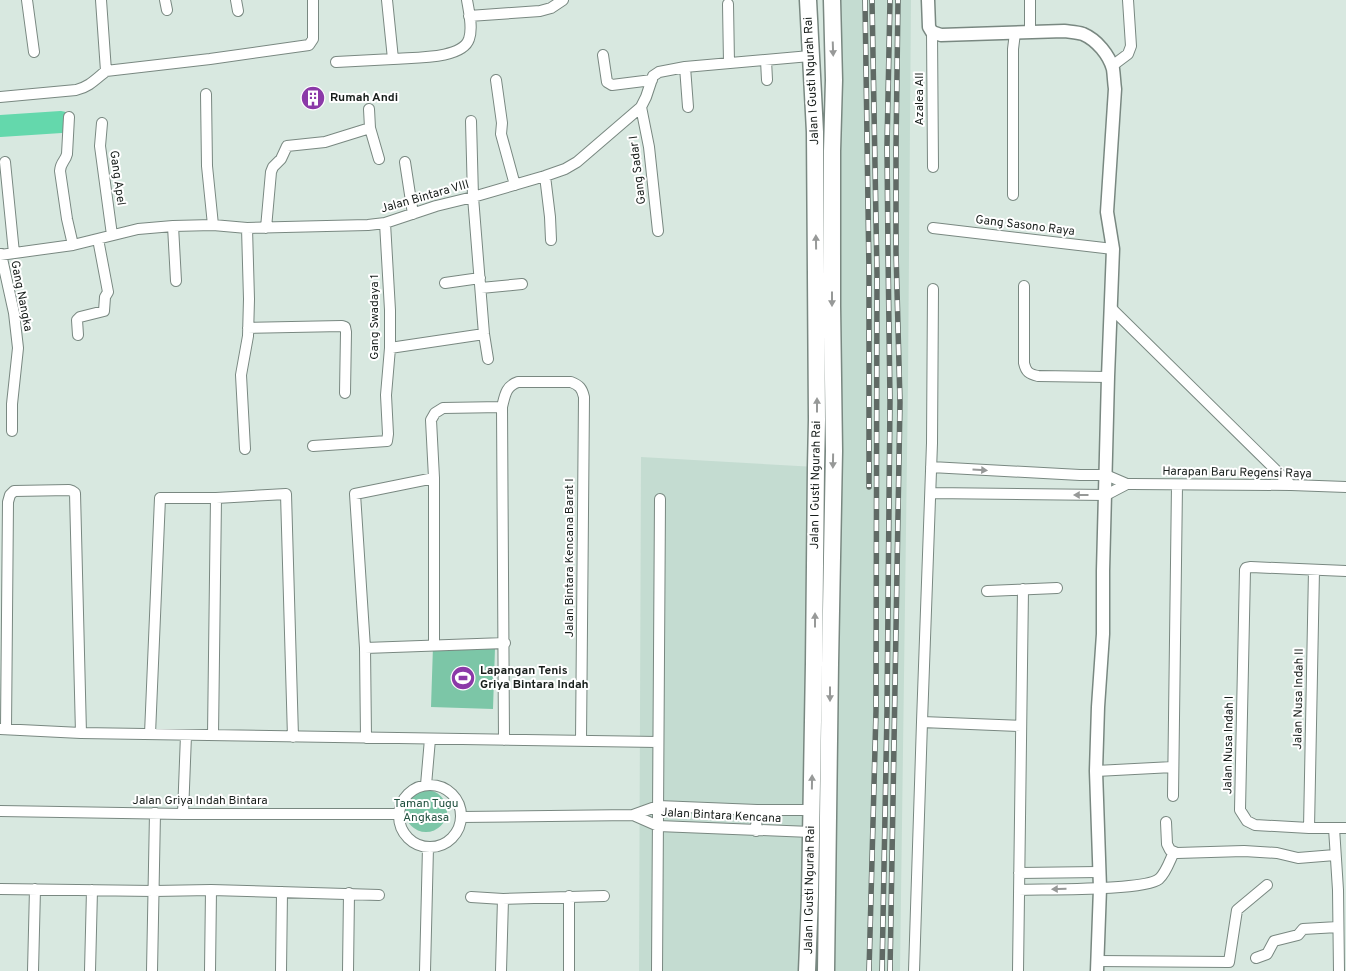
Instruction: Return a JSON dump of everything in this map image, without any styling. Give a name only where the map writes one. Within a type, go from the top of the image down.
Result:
[{"type":"main road","name":"Jalan I Gusti Ngurah Rai","points":[[808,0],[815,132],[817,261],[816,467],[822,664],[826,971]]},
{"type":"main road","name":"Jalan I Gusti Ngurah Rai","points":[[807,971],[812,810],[834,451],[832,151],[834,80],[832,0]]},
{"type":"street","points":[[27,0],[34,52]]},
{"type":"street","points":[[101,0],[106,71]]},
{"type":"street","points":[[236,0],[238,11]]},
{"type":"street","points":[[0,98],[85,88],[106,71],[309,45],[313,39],[312,0]]},
{"type":"street","points":[[387,0],[393,59]]},
{"type":"street","points":[[336,62],[436,56],[461,49],[469,40],[470,32],[467,0]]},
{"type":"street","points":[[469,16],[540,11],[551,8],[563,0]]},
{"type":"street","points":[[928,0],[929,27],[932,32],[941,35],[1077,32],[1086,35],[1103,49],[1112,66],[1115,89],[1107,212],[1113,249],[1108,377],[1103,634],[1096,771],[1100,888],[1097,966],[1228,966],[1236,910],[1267,885]]},
{"type":"street","points":[[1030,0],[1030,33]]},
{"type":"street","points":[[1112,66],[1128,54],[1131,46],[1128,0]]},
{"type":"street","points":[[728,4],[729,63]]},
{"type":"street","name":"Azalea All","points":[[932,32],[933,167]]},
{"type":"street","points":[[1013,195],[1013,49],[1015,33]]},
{"type":"street","points":[[603,55],[607,82],[612,85],[652,80],[653,76],[659,72],[685,66],[810,56]]},
{"type":"street","points":[[766,60],[767,80]]},
{"type":"street","points":[[685,66],[688,107]]},
{"type":"street","points":[[496,80],[502,121],[501,134],[515,185]]},
{"type":"street","name":"Jalan Bintara VIII","points":[[0,254],[73,245],[138,229],[173,226],[213,225],[266,228],[385,223],[436,206],[515,185],[565,169],[577,162],[641,107],[652,80]]},
{"type":"street","points":[[206,94],[207,166],[213,225]]},
{"type":"street","name":"Gang Sadar I","points":[[641,107],[649,147],[658,231]]},
{"type":"street","points":[[368,110],[370,128],[379,159]]},
{"type":"street","points":[[69,117],[68,154],[60,165],[60,172],[73,245]]},
{"type":"street","points":[[471,121],[473,197],[484,334],[488,358]]},
{"type":"street","name":"Gang Apel","points":[[102,123],[100,146],[112,235]]},
{"type":"street","points":[[266,228],[270,172],[281,160],[287,146],[325,142],[370,128]]},
{"type":"street","points":[[5,162],[14,253]]},
{"type":"street","points":[[405,162],[413,214]]},
{"type":"street","points":[[545,176],[550,217],[550,240]]},
{"type":"street","name":"Gang Swadaya 1","points":[[313,446],[387,441],[386,395],[390,348],[390,310],[385,223]]},
{"type":"street","points":[[173,226],[176,281]]},
{"type":"street","points":[[246,449],[241,375],[248,328],[247,228]]},
{"type":"street","name":"Gang Sasono Raya","points":[[934,228],[1113,249]]},
{"type":"street","points":[[78,335],[77,320],[80,317],[104,311],[105,297],[108,292],[98,239]]},
{"type":"street","name":"Gang Nangka","points":[[0,254],[14,312],[18,348],[12,404],[12,431]]},
{"type":"street","points":[[445,284],[522,284]]},
{"type":"street","points":[[1024,286],[1024,363],[1026,370],[1030,374],[1038,376],[1108,377]]},
{"type":"street","points":[[914,971],[932,467],[933,289]]},
{"type":"street","points":[[1110,307],[1291,485]]},
{"type":"street","points":[[248,328],[345,327],[346,394]]},
{"type":"street","points":[[390,348],[484,334]]},
{"type":"street","name":"Jalan Bintara Kencana Barat I","points":[[502,407],[507,389],[512,384],[518,382],[571,382],[578,384],[584,397],[581,741]]},
{"type":"street","points":[[0,404],[12,404]]},
{"type":"street","points":[[434,645],[432,420],[435,413],[443,408],[502,407],[505,643],[504,740]]},
{"type":"street","name":"Harapan Baru Regensi Raya","points":[[932,467],[1106,475],[1130,484],[1346,487]]},
{"type":"street","points":[[366,738],[365,648],[354,494],[434,478]]},
{"type":"street","name":"Harapan Baru Regensi Raya","points":[[931,493],[1106,495],[1130,484]]},
{"type":"street","points":[[1173,796],[1177,485]]},
{"type":"street","points":[[80,733],[75,493],[72,491],[14,491],[10,495],[8,502],[4,562],[3,729],[80,733],[658,742]]},
{"type":"street","points":[[150,734],[160,498],[216,498],[286,494],[293,737]]},
{"type":"street","points":[[213,735],[216,498]]},
{"type":"street","points":[[657,971],[660,499]]},
{"type":"street","name":"Jalan Nusa Indah I","points":[[1314,570],[1246,568],[1240,810],[1247,821],[1255,825],[1346,828]]},
{"type":"street","points":[[1314,570],[1346,570]]},
{"type":"street","name":"Jalan Nusa Indah II","points":[[1309,828],[1314,570]]},
{"type":"street","points":[[987,591],[1057,588]]},
{"type":"street","points":[[1018,971],[1023,589]]},
{"type":"street","points":[[365,648],[505,643]]},
{"type":"street","points":[[922,722],[1021,726]]},
{"type":"street","points":[[183,814],[186,735]]},
{"type":"street","points":[[426,785],[430,739]]},
{"type":"street","points":[[1096,771],[1173,767]]},
{"type":"street","points":[[426,785],[437,786],[447,790],[455,797],[460,807],[461,817],[459,827],[454,836],[438,846],[428,847],[418,845],[410,840],[400,824],[399,814],[402,804],[408,795],[416,788],[426,785]]},
{"type":"street","name":"Jalan Bintara Kencana","points":[[461,817],[633,815],[658,806],[812,810]]},
{"type":"street","points":[[756,810],[756,831]]},
{"type":"street","name":"Jalan Griya Indah Bintara","points":[[0,811],[183,814],[399,814]]},
{"type":"street","points":[[152,971],[156,813]]},
{"type":"street","name":"Jalan Bintara Kencana","points":[[633,815],[658,826],[811,832]]},
{"type":"street","points":[[1166,822],[1167,844],[1170,850],[1177,853],[1277,853],[1294,858],[1335,850]]},
{"type":"street","points":[[1334,828],[1339,971]]},
{"type":"street","points":[[425,971],[428,847]]},
{"type":"street","points":[[1019,890],[1100,888],[1142,884],[1158,879],[1164,872],[1174,852]]},
{"type":"street","points":[[1019,873],[1099,872]]},
{"type":"street","points":[[0,889],[211,890],[380,895]]},
{"type":"street","points":[[32,971],[35,889]]},
{"type":"street","points":[[90,971],[92,890]]},
{"type":"street","points":[[210,971],[211,890]]},
{"type":"street","points":[[281,971],[282,892]]},
{"type":"street","points":[[348,971],[349,893]]},
{"type":"street","points":[[569,896],[569,971]]},
{"type":"street","points":[[471,897],[503,899],[604,896]]},
{"type":"street","points":[[501,971],[503,899]]},
{"type":"street","points":[[1256,958],[1267,954],[1274,940],[1298,935],[1303,929],[1338,927]]},
{"type":"shaded area","points":[[832,0],[911,0],[900,971],[826,971]]},
{"type":"shaded area","points":[[641,457],[816,467],[807,971],[639,971]]},
{"type":"green space","name":"Lapangan Tenis Griya Bintara Indah","points":[[433,646],[495,648],[493,709],[431,707]]},
{"type":"green space","name":"Taman Tugu Angkasa","points":[[430,790],[438,793],[444,799],[447,811],[444,823],[438,829],[422,832],[414,829],[408,823],[405,807],[408,799],[414,793]]},
{"type":"waterway","points":[[0,126],[61,122]]},
{"type":"railway","points":[[865,0],[869,272],[869,487]]},
{"type":"railway","points":[[869,971],[876,711],[877,274],[872,0]]},
{"type":"railway","points":[[882,971],[890,401],[887,146],[890,0]]},
{"type":"railway","points":[[890,971],[900,402],[896,252],[898,0]]},
{"type":"place","name":"Rumah Andi","points":[[313,98]]},
{"type":"place","name":"Lapangan Tenis Griya Bintara Indah","points":[[463,678]]}]
